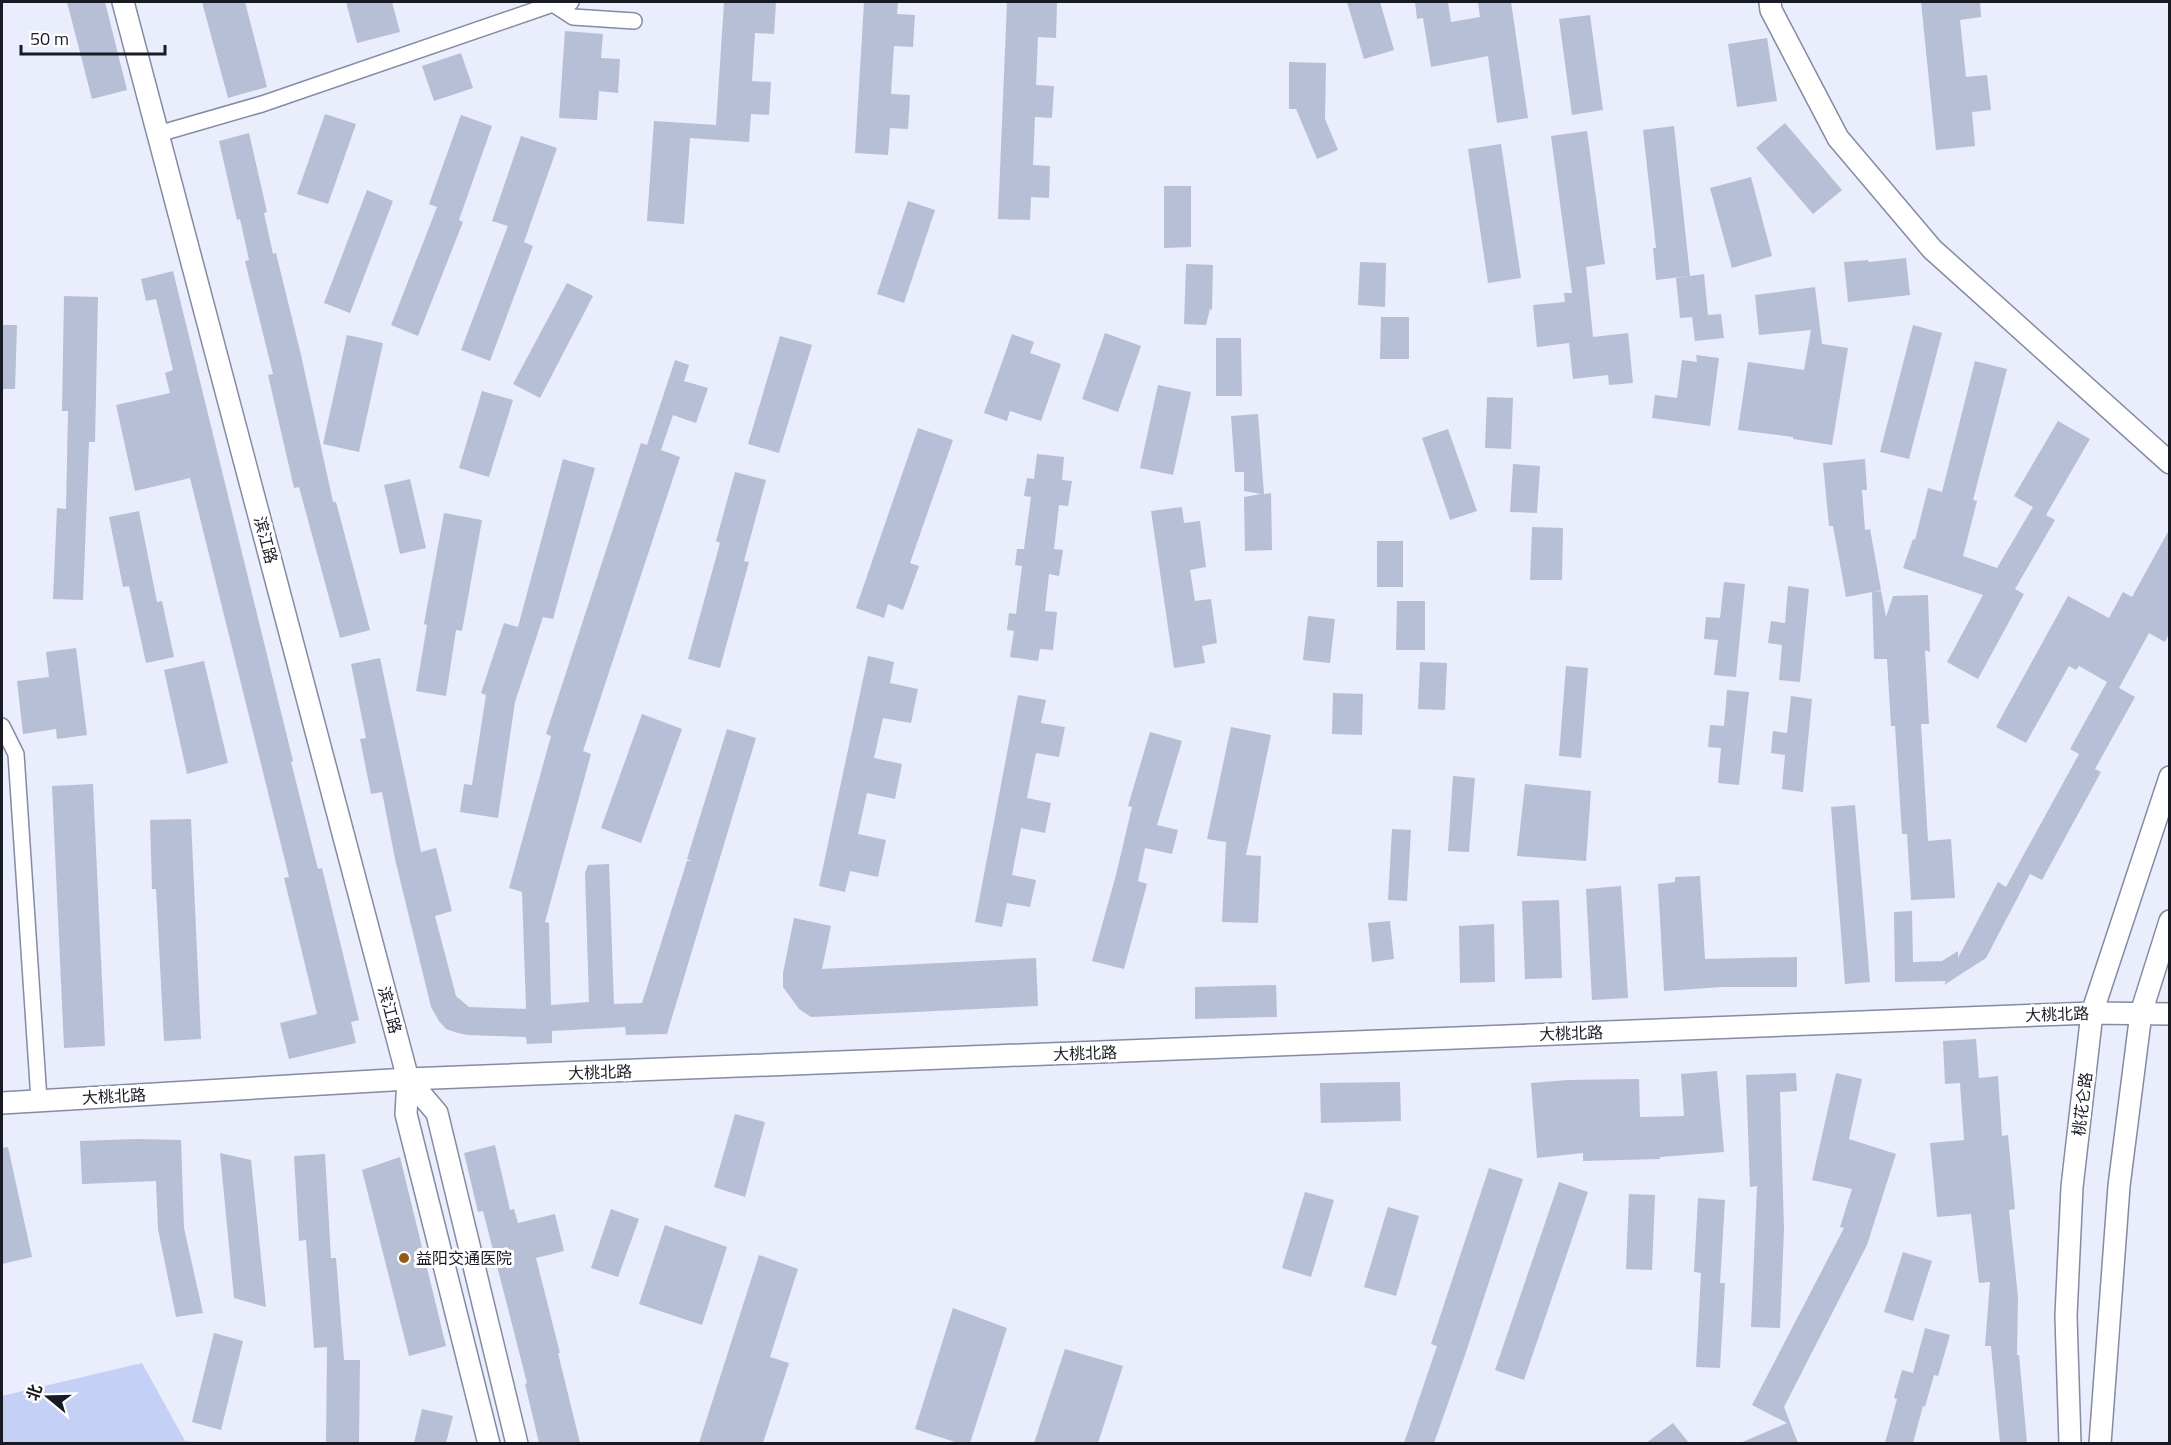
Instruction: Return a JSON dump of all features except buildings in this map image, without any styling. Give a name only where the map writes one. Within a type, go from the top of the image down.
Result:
[{"type":"main road","name":"滨江路","points":[[123,2],[408,1079],[406,1114],[489,1443]]},
{"type":"main road","points":[[1770,2],[1771,10],[1838,138],[1932,249],[2169,463]]},
{"type":"main road","name":"桃花仑路","points":[[2070,1443],[2066,1316],[2072,1187],[2092,1013],[2169,777]]},
{"type":"main road","points":[[2100,1443],[2119,1186],[2142,1013],[2169,921]]},
{"type":"main road","name":"大桃北路","points":[[2,1102],[408,1079],[2092,1013],[2169,1014]]},
{"type":"main road","name":"滨江路","points":[[408,1079],[437,1113],[517,1443]]},
{"type":"street","points":[[158,134],[262,104],[553,3],[571,2]]},
{"type":"street","points":[[553,3],[573,16],[634,21]]},
{"type":"street","points":[[2,726],[16,754],[39,1100]]},
{"type":"shaded area","points":[[142,1363],[185,1441],[218,1443],[2,1443],[2,1396]]},
{"type":"place","name":"益阳交通医院","points":[[404,1258]]}]
